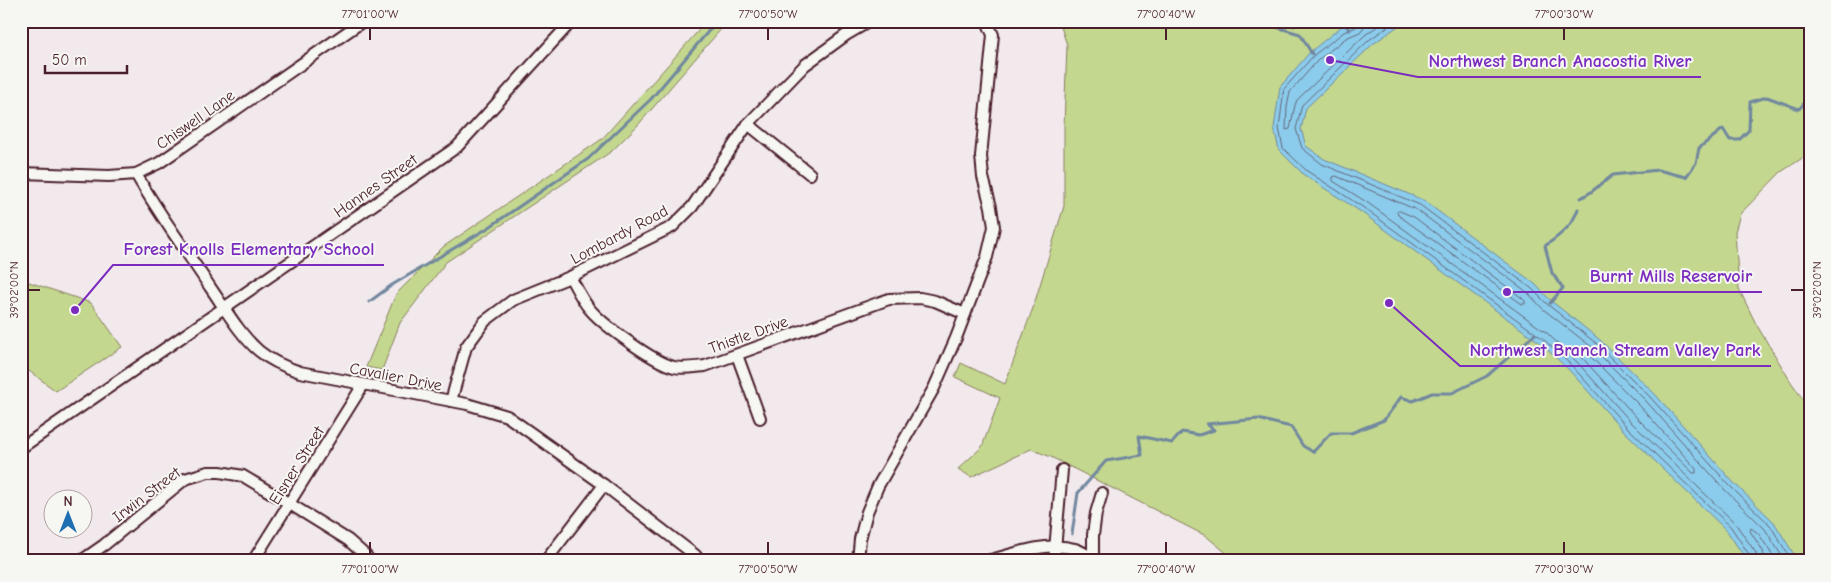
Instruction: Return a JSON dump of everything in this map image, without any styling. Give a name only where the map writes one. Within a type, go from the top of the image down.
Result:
[{"type":"street","name":"Chiswell Lane","points":[[21,173],[109,176],[136,174],[159,162],[363,21]]},
{"type":"street","name":"Hannes Street","points":[[21,448],[457,146],[572,21]]},
{"type":"street","name":"Lombardy Road","points":[[451,402],[466,347],[485,321],[513,300],[570,278],[672,227],[692,207],[748,124],[805,65],[846,35],[870,21]]},
{"type":"street","points":[[858,561],[860,539],[867,512],[878,486],[934,388],[987,257],[994,227],[980,156],[993,35],[987,21]]},
{"type":"street","points":[[748,124],[810,174]]},
{"type":"street","name":"Cavalier Drive","points":[[136,174],[149,197],[224,308],[259,352],[280,365],[300,372],[451,402],[508,416],[604,485],[695,555],[700,561]]},
{"type":"street","name":"Thistle Drive","points":[[570,278],[588,308],[597,317],[637,348],[665,364],[677,368],[705,366],[889,299],[920,298],[935,301],[965,314]]},
{"type":"street","points":[[737,355],[760,418]]},
{"type":"street","name":"Eisner Street","points":[[253,561],[363,385]]},
{"type":"street","points":[[1054,561],[1062,470]]},
{"type":"street","name":"Irwin Street","points":[[81,561],[104,545],[185,479],[208,472],[243,476],[348,540],[370,561]]},
{"type":"street","points":[[547,559],[604,485]]},
{"type":"street","points":[[1094,560],[1093,536],[1096,513],[1102,494]]},
{"type":"street","points":[[987,561],[1041,547],[1055,546],[1076,550],[1094,560]]},
{"type":"green space","points":[[707,21],[728,21],[638,125],[612,151],[446,262],[400,323],[382,370],[366,367],[396,294],[443,247],[602,139]]},
{"type":"green space","points":[[1059,21],[1810,21],[1810,153],[1781,172],[1740,214],[1735,232],[1739,289],[1756,324],[1791,382],[1810,409],[1810,561],[1236,561],[1206,536],[1051,457],[1031,449],[971,477],[958,469],[982,447],[1000,398],[955,377],[961,363],[1005,384],[1033,308],[1064,206],[1067,45]]},
{"type":"green space","points":[[29,282],[91,303],[122,347],[56,391],[21,365],[21,285]]},
{"type":"water","points":[[1356,21],[1405,21],[1373,44],[1306,108],[1301,129],[1306,146],[1324,159],[1423,200],[1535,284],[1550,300],[1600,340],[1654,393],[1733,482],[1774,522],[1798,561],[1747,561],[1727,531],[1623,430],[1568,369],[1539,342],[1361,212],[1304,175],[1279,150],[1274,128],[1280,87],[1310,52],[1342,26],[1348,26]]},
{"type":"waterway","points":[[369,302],[392,285],[488,228],[588,159],[651,99],[717,21]]},
{"type":"waterway","points":[[1276,21],[1276,27],[1300,34],[1312,54]]},
{"type":"waterway","points":[[1286,21],[1294,26],[1296,21]]},
{"type":"waterway","points":[[1342,21],[1350,30]]},
{"type":"waterway","points":[[1581,198],[1613,175],[1658,170],[1686,177],[1696,163],[1699,148],[1723,129],[1730,140],[1739,140],[1749,130],[1750,102],[1767,97],[1799,109],[1807,100],[1810,100]]},
{"type":"waterway","points":[[1550,303],[1563,288],[1552,273],[1545,246],[1569,226],[1578,209]]},
{"type":"waterway","points":[[1072,534],[1078,493],[1106,461],[1142,455],[1139,436],[1172,443],[1182,432],[1199,435],[1214,430],[1207,424],[1258,419],[1291,427],[1303,446],[1313,452],[1331,433],[1351,433],[1384,420],[1401,397],[1413,401],[1432,393],[1452,393],[1487,376],[1535,334]]},
{"type":"place","name":"Northwest Branch Anacostia River","points":[[1330,60]]},
{"type":"place","name":"Burnt Mills Reservoir","points":[[1507,292]]},
{"type":"place","name":"Northwest Branch Stream Valley Park","points":[[1389,303]]},
{"type":"place","name":"Forest Knolls Elementary School","points":[[75,310]]}]
